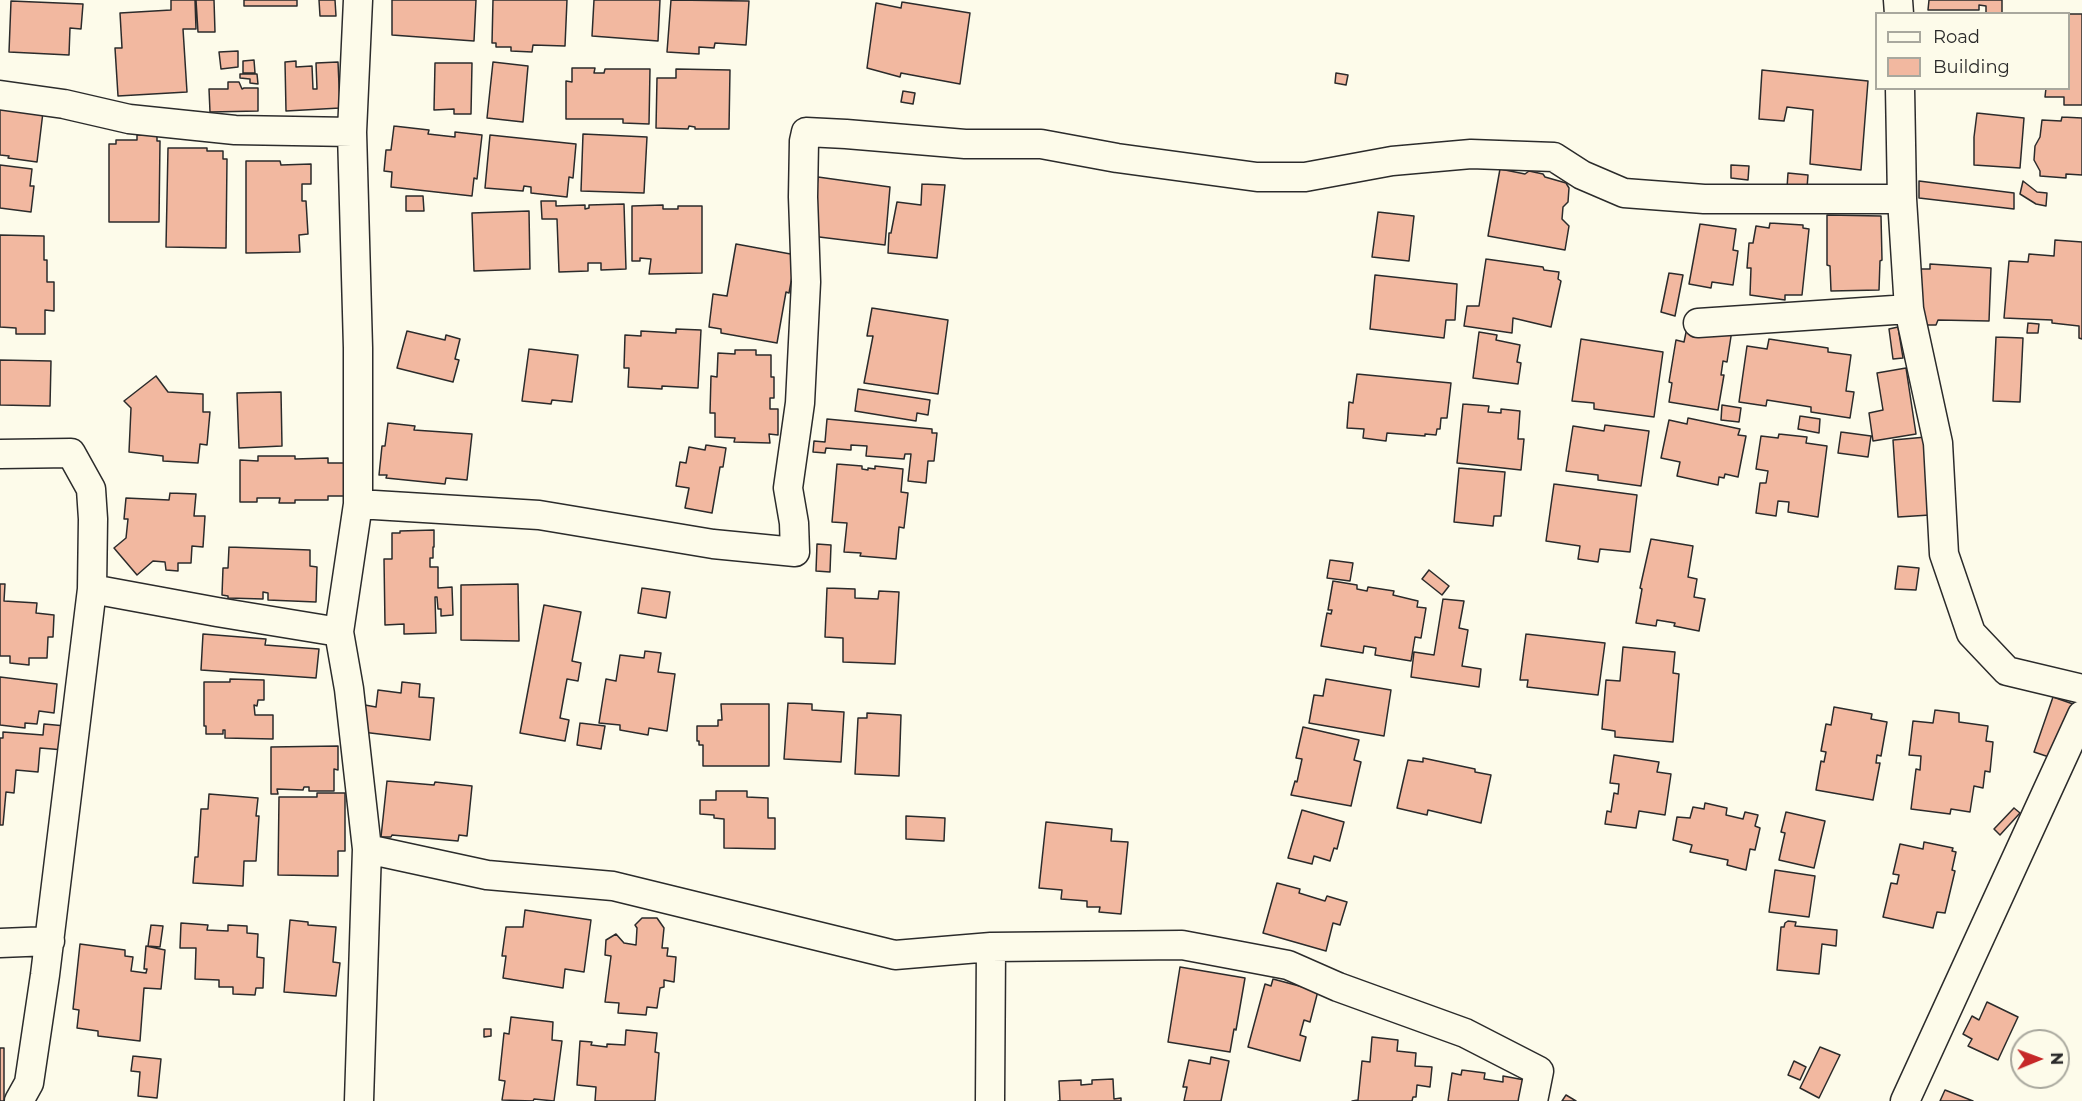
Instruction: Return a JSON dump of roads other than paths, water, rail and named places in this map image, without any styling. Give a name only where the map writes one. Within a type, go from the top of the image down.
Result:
[{"type":"street","points":[[358,0],[352,132],[358,348],[358,504],[339,632],[349,689],[367,849],[359,1101]]},
{"type":"street","points":[[1900,90],[1902,199],[1909,309],[1938,443],[1944,554],[1971,633],[2007,671],[2082,689]]},
{"type":"street","points":[[0,95],[64,104],[129,119],[223,129],[352,132]]},
{"type":"street","points":[[358,504],[539,515],[713,544],[795,552],[794,523],[788,488],[800,403],[806,282],[803,197],[806,132],[965,144],[1041,144],[1117,158],[1257,177],[1305,177],[1392,161],[1471,154],[1554,157],[1582,175],[1624,193],[1704,199],[1902,199]]},
{"type":"street","points":[[1698,322],[1909,309]]},
{"type":"street","points":[[0,454],[70,453],[91,489],[93,519],[92,589],[50,941],[29,1083],[19,1101]]},
{"type":"street","points":[[92,589],[339,632]]},
{"type":"street","points":[[1905,1101],[2082,715]]},
{"type":"street","points":[[367,849],[487,875],[613,886],[895,955],[991,947],[1182,945],[1288,965],[1338,987],[1465,1033],[1539,1071],[1533,1101]]},
{"type":"street","points":[[0,943],[50,941]]},
{"type":"street","points":[[990,1101],[991,947]]}]
